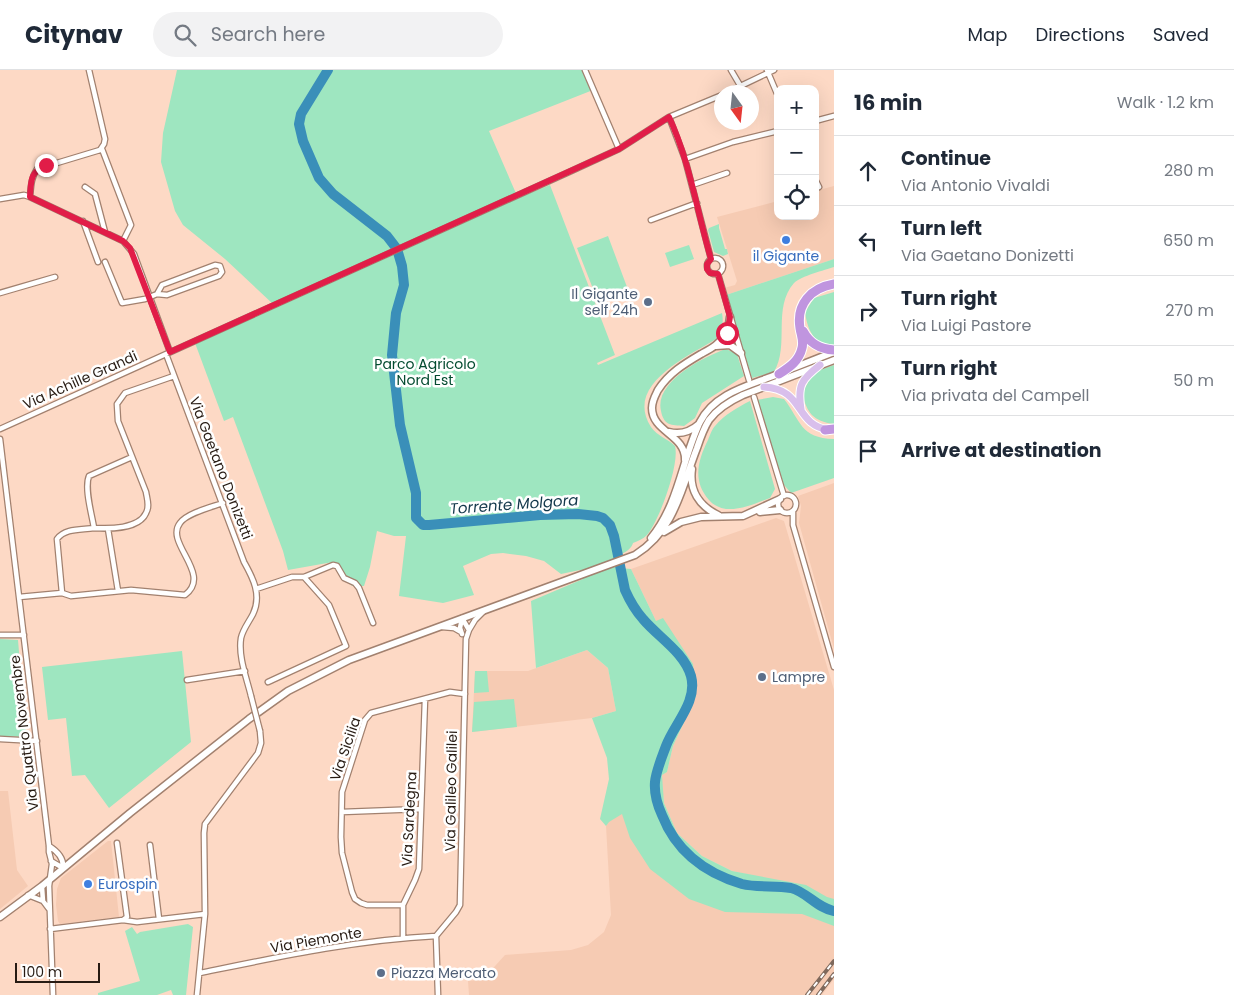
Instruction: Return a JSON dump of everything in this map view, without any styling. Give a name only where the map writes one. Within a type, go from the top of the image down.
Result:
[{"type":"highway","points":[[779,374],[795,363],[800,354],[803,343],[799,322],[800,310],[806,298],[814,291],[834,284]]},
{"type":"highway","points":[[799,322],[810,342],[820,348],[834,351]]},
{"type":"main road","points":[[684,467],[685,457],[682,446],[676,438],[658,424],[653,413],[653,402],[657,392],[671,374],[715,346],[725,336],[730,317]]},
{"type":"main road","points":[[725,336],[736,335]]},
{"type":"main road","points":[[715,346],[732,340],[736,335]]},
{"type":"main road","points":[[724,344],[733,346],[741,353]]},
{"type":"main road","points":[[635,555],[659,527],[672,502],[684,467],[704,420],[716,402],[730,393],[834,351]]},
{"type":"main road","points":[[667,431],[676,434],[685,433],[692,430],[731,401],[834,360]]},
{"type":"main road","points":[[802,412],[799,396],[802,383],[806,376],[820,365]]},
{"type":"main road","points":[[764,387],[773,387],[783,391],[792,397],[813,425],[831,430]]},
{"type":"main road","points":[[0,917],[42,886],[249,719],[288,691],[349,660],[625,559],[648,546],[659,535],[671,517],[693,458],[704,420]]},
{"type":"main road","points":[[693,458],[691,477],[697,497],[706,509],[722,516]]},
{"type":"main road","points":[[751,514],[782,497]]},
{"type":"main road","points":[[659,535],[673,526],[705,516],[739,517],[771,510],[782,511]]},
{"type":"street","points":[[0,199],[24,195],[30,197],[123,241],[131,225],[102,149],[105,138],[89,70]]},
{"type":"street","points":[[585,70],[619,149]]},
{"type":"street","points":[[731,70],[740,85]]},
{"type":"street","points":[[745,85],[774,70]]},
{"type":"street","points":[[768,72],[774,86]]},
{"type":"street","points":[[168,353],[619,149],[669,117],[714,98]]},
{"type":"street","points":[[819,120],[834,116]]},
{"type":"street","points":[[669,117],[685,159],[698,203],[711,259]]},
{"type":"street","points":[[685,159],[733,142],[774,132]]},
{"type":"street","points":[[30,197],[31,182],[37,169],[102,149]]},
{"type":"street","points":[[692,185],[727,173]]},
{"type":"street","points":[[85,187],[94,194],[105,232]]},
{"type":"street","points":[[651,220],[698,203]]},
{"type":"street","points":[[82,222],[98,262]]},
{"type":"street","name":"Via Gaetano Donizetti","points":[[123,241],[134,254],[174,376],[256,589],[254,612],[241,639],[242,656],[260,731],[261,743],[258,753],[205,824],[205,914]]},
{"type":"street","points":[[711,259],[707,264],[707,269],[710,273],[718,274]]},
{"type":"street","points":[[711,259],[719,259],[722,264],[722,271],[718,274]]},
{"type":"street","points":[[105,262],[122,303],[157,294],[167,295],[219,276],[222,272],[220,266],[215,265],[162,284],[157,294]]},
{"type":"street","points":[[718,274],[749,380]]},
{"type":"street","points":[[0,293],[55,277]]},
{"type":"street","points":[[181,278],[185,288]]},
{"type":"street","name":"Via Achille Grandi","points":[[0,429],[168,353]]},
{"type":"street","points":[[62,593],[57,539],[61,534],[70,531],[132,524],[141,519],[146,513],[148,504],[146,492],[118,421],[117,404],[125,393],[174,376]]},
{"type":"street","points":[[754,397],[782,497],[778,504],[793,525]]},
{"type":"street","name":"Via Quattro Novembre","points":[[0,439],[2,478],[24,635],[49,852],[52,861],[49,880],[52,995]]},
{"type":"street","points":[[94,528],[88,494],[87,480],[89,476],[132,457]]},
{"type":"street","points":[[782,497],[791,496],[795,500],[793,525],[834,667]]},
{"type":"street","points":[[19,597],[62,593],[71,596],[118,591],[156,591],[179,595],[185,594],[194,584],[194,578],[177,535],[180,522],[189,516],[223,502]]},
{"type":"street","points":[[782,511],[789,513],[793,510]]},
{"type":"street","points":[[108,528],[118,591]]},
{"type":"street","points":[[256,589],[292,577],[304,577],[333,565],[337,566],[344,578],[355,583],[360,588],[373,623]]},
{"type":"street","points":[[268,682],[346,646],[329,605],[304,577]]},
{"type":"street","name":"Via Galileo Galilei","points":[[436,936],[460,905],[466,639],[468,630],[474,620],[486,610]]},
{"type":"street","points":[[462,618],[468,630]]},
{"type":"street","points":[[462,618],[460,628],[466,639]]},
{"type":"street","points":[[438,627],[454,628],[462,632]]},
{"type":"street","points":[[0,635],[24,635]]},
{"type":"street","points":[[187,680],[245,671]]},
{"type":"street","name":"Via Sicilia","points":[[403,905],[367,905],[355,899],[342,853],[344,787],[368,716],[371,713],[450,692],[465,694]]},
{"type":"street","name":"Via Sardegna","points":[[403,938],[403,905],[418,874],[424,699]]},
{"type":"street","points":[[0,739],[36,741]]},
{"type":"street","points":[[342,812],[421,809]]},
{"type":"street","points":[[118,843],[127,917],[123,920]]},
{"type":"street","points":[[150,845],[160,919]]},
{"type":"street","points":[[49,846],[62,859],[64,863],[63,868],[52,861]]},
{"type":"street","points":[[62,859],[80,854]]},
{"type":"street","points":[[42,886],[49,896]]},
{"type":"street","points":[[42,886],[43,900],[49,911]]},
{"type":"street","points":[[28,895],[43,900]]},
{"type":"street","points":[[50,929],[123,920],[137,922],[205,914],[198,995]]},
{"type":"street","points":[[436,936],[438,995]]},
{"type":"street","name":"Via Piemonte","points":[[200,973],[332,946],[436,936]]},
{"type":"shaded area","name":"il Gigante","points":[[834,186],[834,259],[726,295],[724,288],[735,285],[737,281],[717,217],[774,202],[774,220],[819,220],[819,190]]},
{"type":"shaded area","points":[[834,483],[834,649],[799,523],[801,506],[798,496]]},
{"type":"shaded area","points":[[776,518],[784,521],[834,690],[834,901],[764,878],[732,871],[702,856],[677,833],[664,803],[661,775],[667,772],[673,746],[696,696],[631,569]]},
{"type":"shaded area","points":[[587,650],[608,668],[616,711],[592,718],[472,732],[475,671],[528,671]]},
{"type":"shaded area","points":[[631,741],[673,856],[834,922],[834,979],[822,995],[469,995],[468,981],[479,980],[485,977],[505,955],[571,950],[588,945],[604,932],[611,915],[606,826],[624,786],[619,742]]},
{"type":"shaded area","points":[[0,791],[8,791],[17,870],[28,886],[0,909]]},
{"type":"shaded area","name":"Eurospin","points":[[108,841],[111,841],[119,917],[60,924],[56,905],[57,889],[61,878]]},
{"type":"green space","name":"Parco Agricolo Nord Est","points":[[177,70],[584,70],[593,90],[489,131],[518,198],[550,185],[615,355],[597,363],[598,365],[722,313],[723,317],[722,327],[716,339],[690,354],[662,374],[652,385],[646,398],[645,412],[651,427],[656,433],[675,446],[676,454],[672,478],[652,528],[647,535],[633,543],[628,550],[619,555],[620,568],[631,569],[656,621],[663,618],[693,664],[696,696],[673,746],[667,772],[662,775],[664,803],[677,833],[702,856],[732,871],[806,885],[834,899],[834,926],[802,914],[725,912],[689,899],[650,869],[630,838],[622,814],[606,826],[600,819],[609,779],[607,758],[592,718],[616,711],[608,668],[587,650],[536,668],[531,601],[583,579],[580,570],[561,574],[544,561],[526,556],[503,553],[491,554],[463,566],[474,595],[443,603],[399,596],[406,536],[394,536],[377,531],[364,586],[352,586],[333,562],[288,570],[283,551],[233,417],[224,421],[195,343],[273,304],[225,259],[183,225],[175,211],[161,162],[163,133]]},
{"type":"green space","points":[[719,224],[728,254],[723,256],[714,252],[708,230]]},
{"type":"green space","points":[[608,236],[627,287],[597,299],[577,248]]},
{"type":"green space","points":[[689,245],[694,259],[670,267],[665,253]]},
{"type":"green space","points":[[834,259],[834,267],[797,280],[787,293],[782,315],[779,361],[774,372],[752,378],[726,295]]},
{"type":"green space","points":[[834,292],[834,345],[827,345],[821,343],[813,335],[805,312],[814,298]]},
{"type":"green space","points":[[726,349],[737,354],[744,376],[702,403],[695,418],[684,426],[672,425],[666,422],[662,416],[661,400],[665,390],[672,381],[693,364]]},
{"type":"green space","points":[[834,365],[834,424],[821,421],[812,415],[806,406],[802,393],[814,372]]},
{"type":"green space","points":[[773,397],[784,399],[798,421],[808,432],[823,438],[834,439],[834,478],[791,493],[784,485],[757,400]]},
{"type":"green space","points":[[750,401],[775,489],[770,498],[743,507],[724,509],[712,503],[704,493],[700,485],[699,463],[714,427],[727,415]]},
{"type":"green space","points":[[0,639],[18,640],[20,664],[15,670],[27,737],[0,736]]},
{"type":"green space","points":[[182,651],[191,742],[109,808],[85,775],[72,776],[66,718],[48,720],[42,667]]},
{"type":"green space","points":[[475,671],[487,671],[489,692],[474,693]]},
{"type":"green space","points":[[514,699],[517,727],[472,732],[474,702]]},
{"type":"green space","points":[[188,924],[193,927],[186,995],[173,995],[171,990],[157,995],[98,995],[98,993],[140,981],[125,931],[132,927],[137,934]]},
{"type":"waterway","name":"Torrente Molgora","points":[[328,70],[301,114],[299,124],[303,141],[319,178],[333,194],[387,236],[397,249],[402,266],[404,285],[396,313],[392,355],[400,425],[416,493],[416,518],[423,525],[540,515],[578,514],[603,518],[610,525],[614,536],[625,590],[630,601],[649,626],[677,652],[688,667],[691,676],[692,686],[688,704],[666,746],[656,778],[656,799],[668,828],[693,859],[716,874],[742,884],[791,888],[822,907],[834,911]]},
{"type":"railway","points":[[807,995],[834,961]]},
{"type":"railway","points":[[818,995],[834,974]]},
{"type":"place","name":"il Gigante","points":[[786,240]]},
{"type":"place","name":"Il Gigante self 24h","points":[[648,302]]},
{"type":"place","name":"Lampre","points":[[762,677]]},
{"type":"place","name":"Eurospin","points":[[88,884]]},
{"type":"place","name":"Piazza Mercato","points":[[381,973]]},
{"type":"route","points":[[46,165],[37,169],[33,175],[30,197],[123,241],[130,248],[134,254],[170,352],[619,149],[669,117],[685,159],[698,203],[711,259],[707,264],[707,269],[712,274],[718,274],[730,317],[727,333]]}]
